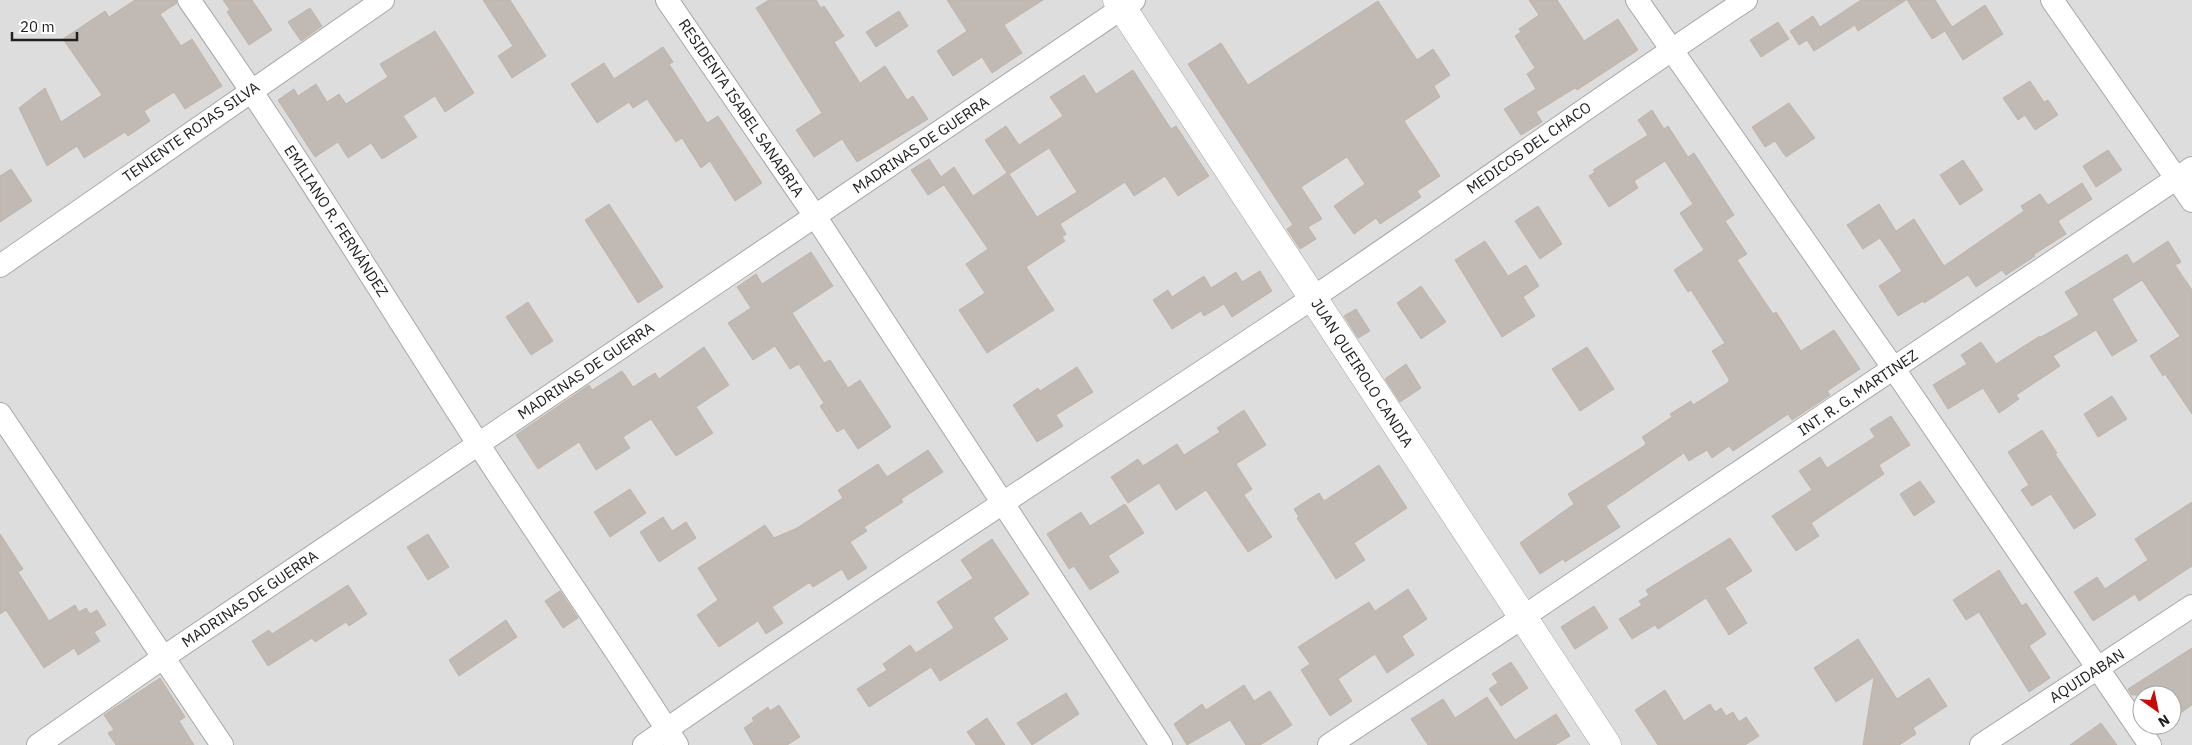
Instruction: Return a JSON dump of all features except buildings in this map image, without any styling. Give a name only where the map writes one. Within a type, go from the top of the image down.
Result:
[{"type":"street","name":"EMILIANO R. FERNÁNDEZ","points":[[189,0],[252,90],[478,444],[672,737]]},
{"type":"street","name":"TENIENTE ROJAS SILVA","points":[[0,266],[383,0]]},
{"type":"street","name":"RESIDENTA ISABEL SANABRIA","points":[[668,0],[815,216],[1161,745]]},
{"type":"street","points":[[1637,0],[1894,368],[2150,745]]},
{"type":"street","name":"MEDICOS DEL CHACO","points":[[644,745],[672,737],[1002,502],[1312,298],[1746,0]]},
{"type":"street","points":[[2052,0],[2184,174],[2192,201]]},
{"type":"street","name":"MADRINAS DE GUERRA","points":[[38,745],[164,657],[815,216],[1125,3]]},
{"type":"street","name":"JUAN QUEIROLO CANDIA","points":[[1125,3],[1312,298],[1607,745]]},
{"type":"street","name":"INT. R. G. MARTINEZ","points":[[1329,745],[2184,174]]},
{"type":"street","points":[[0,414],[222,745]]},
{"type":"street","name":"AQUIDABAN","points":[[1981,745],[2192,606]]},
{"type":"shaded area","points":[[0,0],[2192,0],[2192,745],[0,745]]}]
